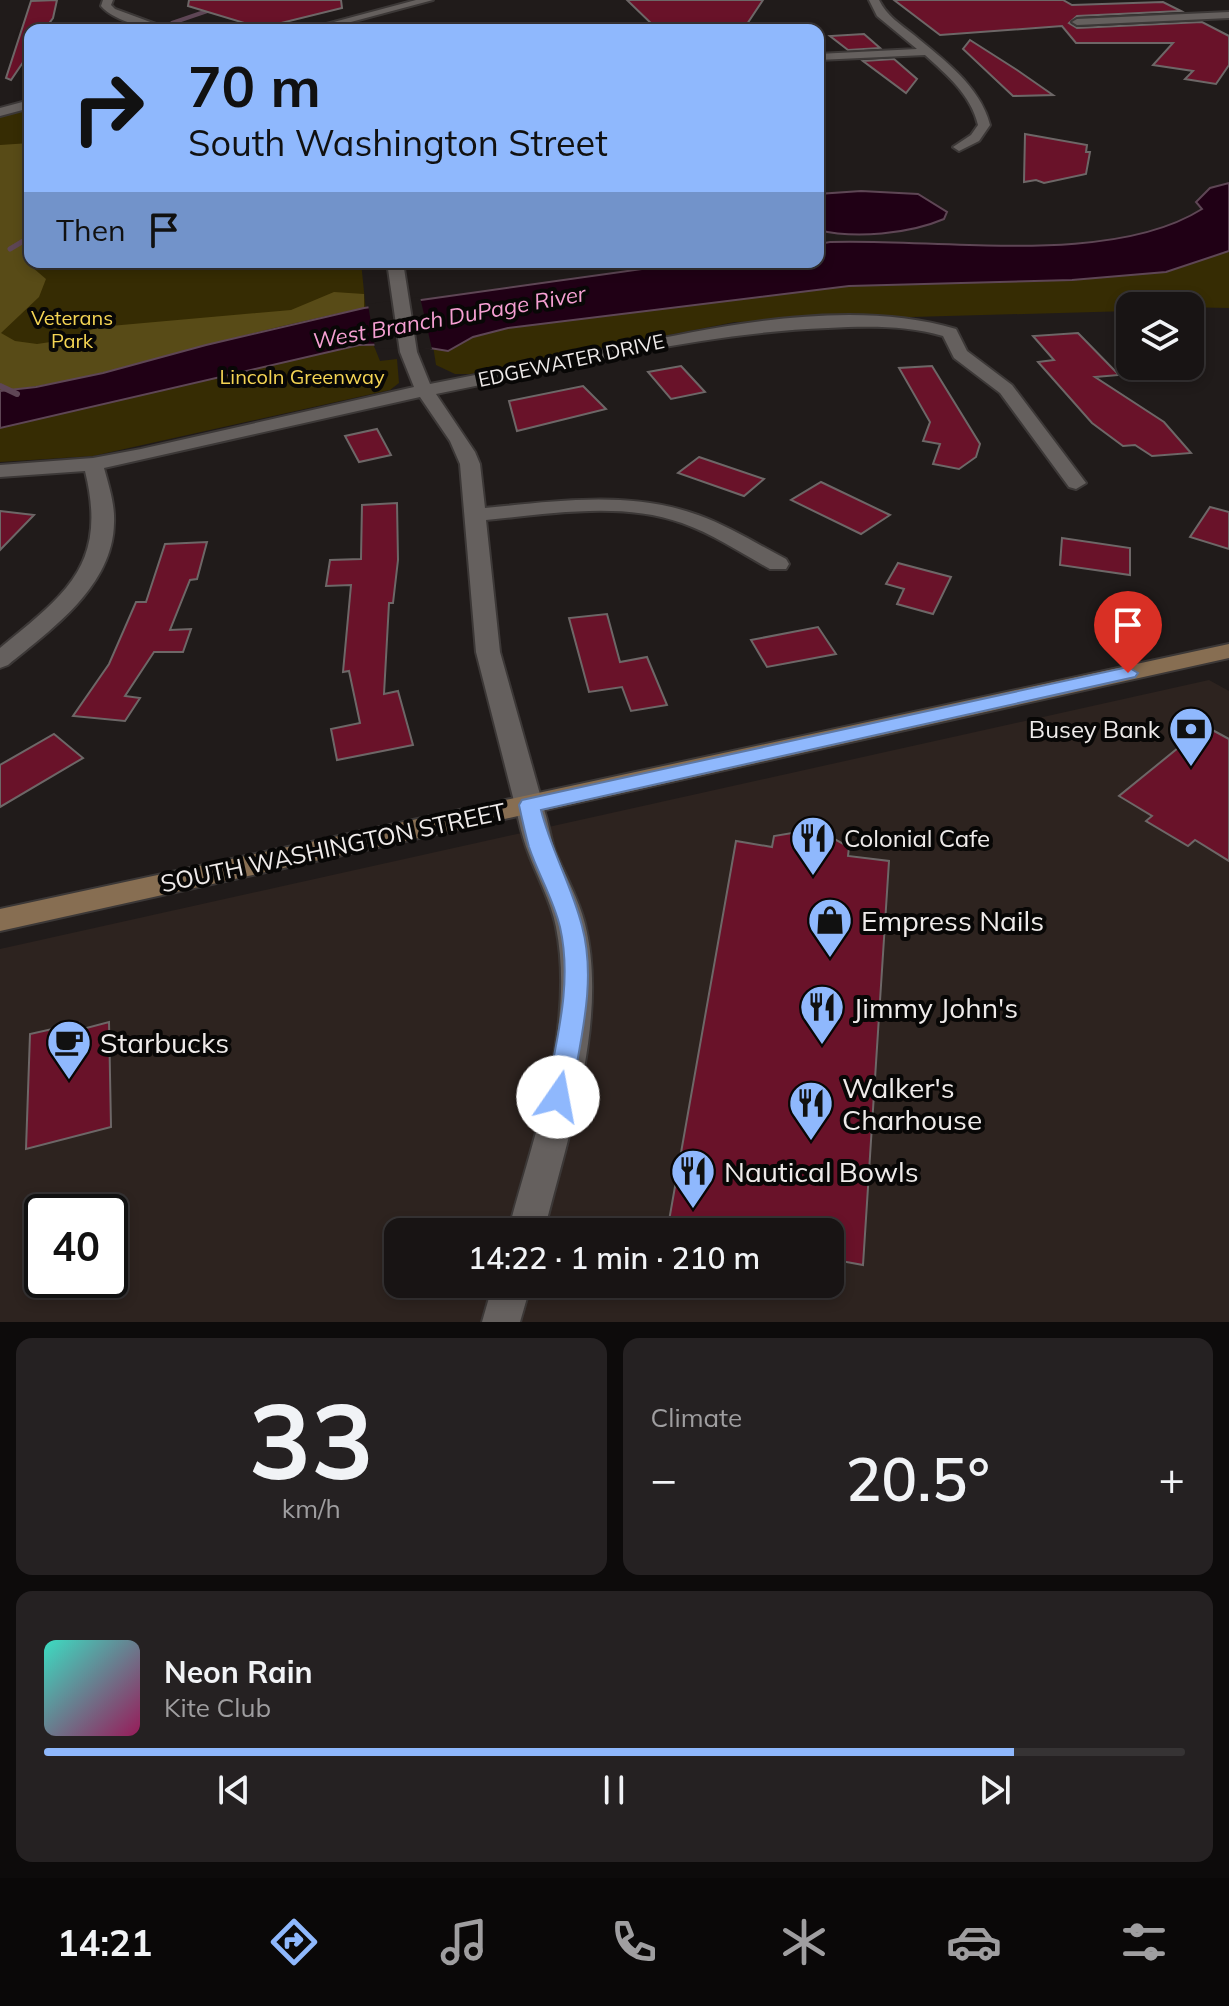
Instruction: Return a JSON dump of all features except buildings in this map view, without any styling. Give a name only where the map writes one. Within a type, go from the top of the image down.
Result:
[{"type":"main road","name":"SOUTH WASHINGTON STREET","points":[[0,920],[1229,651]]},
{"type":"street","points":[[108,0],[106,6],[111,11],[149,24]]},
{"type":"street","points":[[333,24],[428,0]]},
{"type":"street","points":[[874,0],[881,14],[968,90],[980,105],[984,125],[975,138],[959,147]]},
{"type":"street","points":[[1077,22],[1229,16]]},
{"type":"street","points":[[824,57],[924,52]]},
{"type":"street","points":[[0,112],[24,106]]},
{"type":"street","points":[[396,268],[413,366],[426,391],[464,446],[470,464],[488,652],[540,849],[557,884],[571,926],[576,961],[576,995],[565,1070],[529,1218]]},
{"type":"street","name":"EDGEWATER DRIVE","points":[[0,471],[93,464],[426,391],[724,331],[817,323],[920,324],[950,333],[960,354],[1006,389],[1076,483]]},
{"type":"street","points":[[0,660],[75,591],[98,555],[104,525],[93,464]]},
{"type":"street","points":[[477,515],[573,507],[644,509],[690,519],[778,564]]},
{"type":"street","points":[[501,1322],[508,1298]]},
{"type":"shaded area","points":[[24,143],[24,268],[33,268],[46,279],[39,297],[1,333],[15,341],[37,344],[64,340],[99,327],[291,310],[334,292],[364,294],[364,308],[77,378],[0,391],[0,145]]},
{"type":"shaded area","points":[[1209,680],[1229,691],[1229,1322],[0,1322],[0,949]]},
{"type":"green space","name":"Veterans Park","points":[[24,107],[24,268],[362,268],[368,331],[380,361],[397,359],[399,383],[390,390],[93,456],[0,462],[0,113]]},
{"type":"green space","points":[[1229,213],[1229,308],[1204,307],[1204,292],[1116,292],[1116,311],[735,322],[470,374],[455,374],[436,365],[429,320],[1091,260]]},
{"type":"water","name":"West Branch DuPage River","points":[[1229,183],[1229,251],[1166,272],[1072,280],[849,286],[508,328],[473,337],[448,351],[405,344],[359,345],[0,428],[0,391],[103,373],[364,308],[649,268],[824,268],[824,243],[830,242],[1021,246],[1120,238],[1164,227],[1202,209],[1196,202],[1210,188]]},
{"type":"water","points":[[861,191],[918,194],[947,212],[944,219],[899,231],[833,233],[824,231],[824,194]]},
{"type":"pier","points":[[420,297],[432,349],[375,348],[368,304]]},
{"type":"waterway","points":[[172,23],[213,9]]},
{"type":"waterway","points":[[10,249],[24,241]]},
{"type":"waterway","points":[[0,386],[17,394]]},
{"type":"place","name":"Busey Bank","points":[[1191,768]]},
{"type":"place","name":"Colonial Cafe","points":[[813,877]]},
{"type":"place","name":"Empress Nails","points":[[830,959]]},
{"type":"place","name":"Jimmy John's","points":[[822,1046]]},
{"type":"place","name":"Starbucks","points":[[69,1081]]},
{"type":"place","name":"Walker's Charhouse","points":[[811,1142]]},
{"type":"place","name":"Nautical Bowls","points":[[693,1210]]},
{"type":"route","points":[[558,1097],[576,995],[576,961],[571,926],[557,884],[540,849],[529,805],[1128,673]]},
{"type":"park label","name":"Lincoln Greenway","points":[[302,376]]}]
